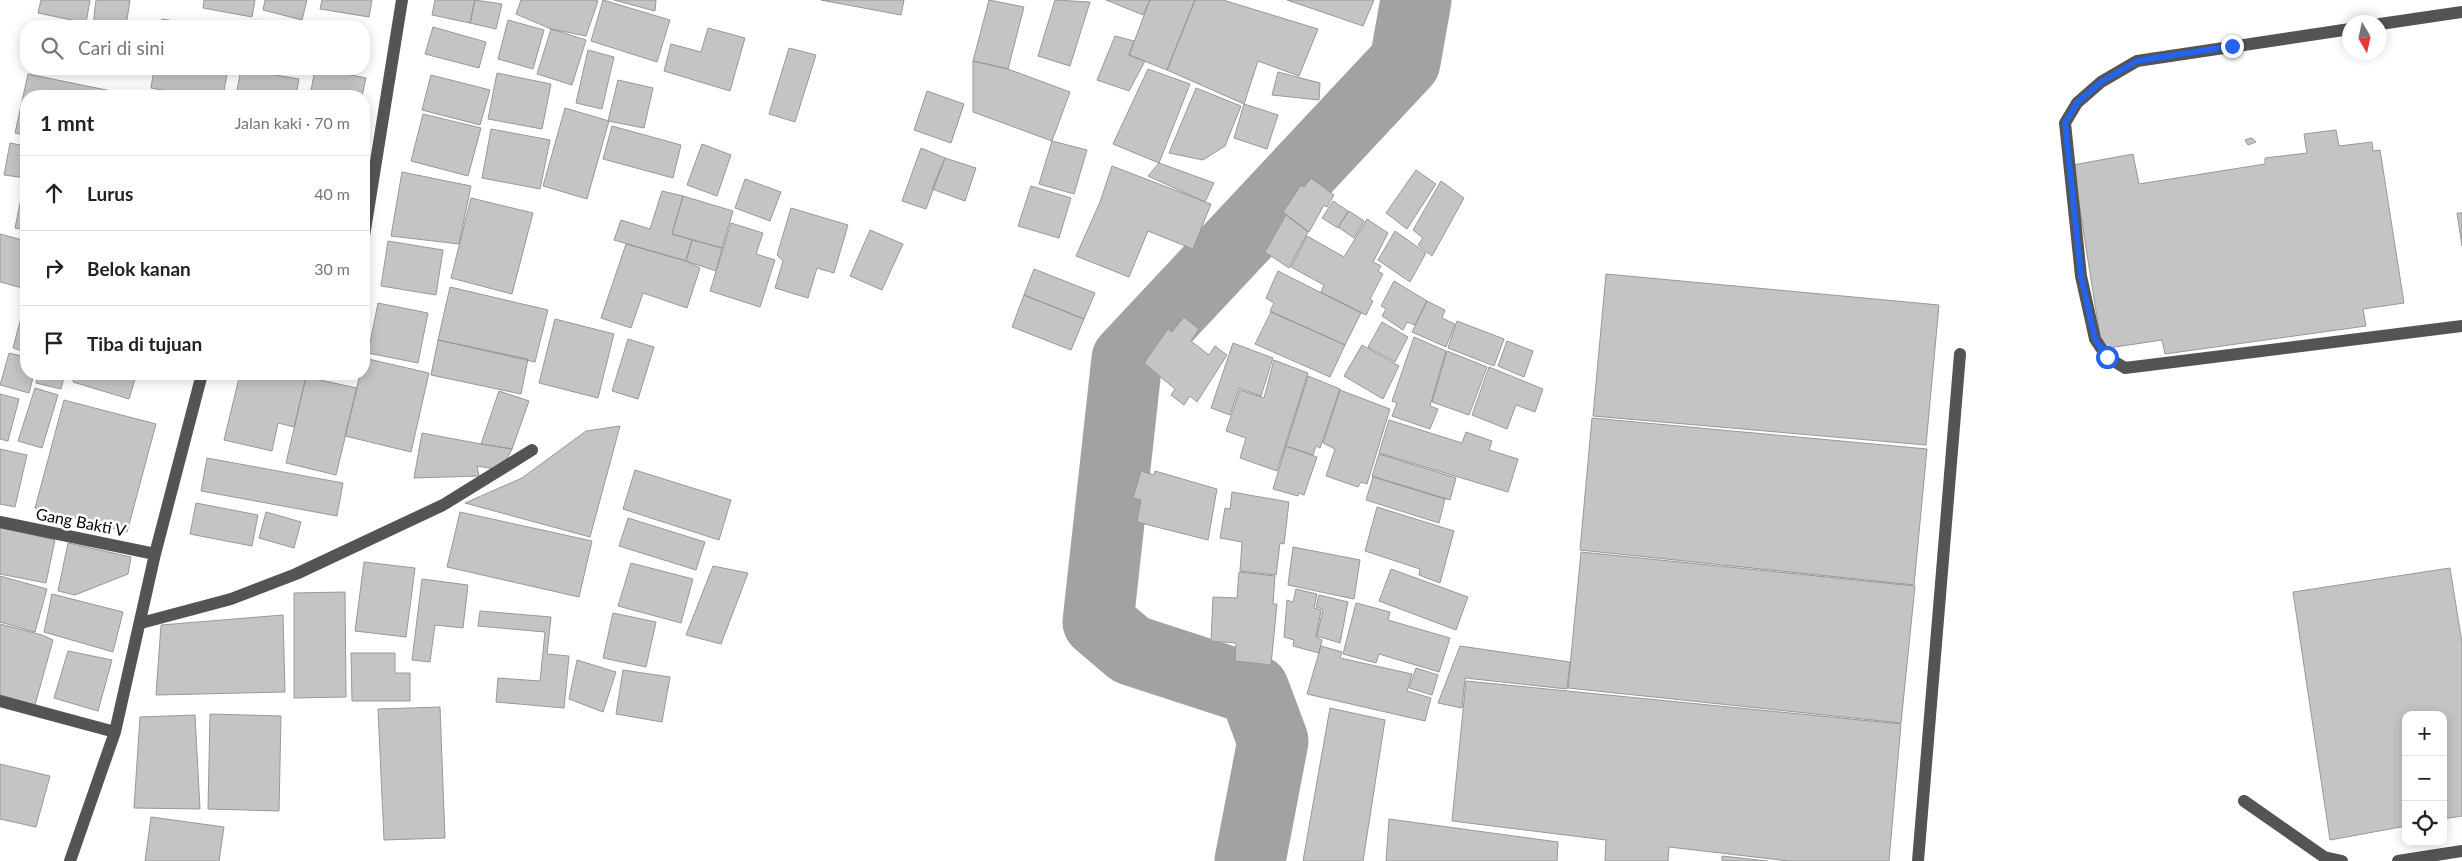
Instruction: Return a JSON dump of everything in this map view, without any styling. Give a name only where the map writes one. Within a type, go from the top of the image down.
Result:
[{"type":"street","points":[[370,199],[402,0]]},
{"type":"street","points":[[2387,23],[2462,12]]},
{"type":"street","points":[[2342,30],[2137,61],[2101,82],[2077,103],[2065,123],[2081,276],[2095,339],[2107,357],[2125,368],[2462,326]]},
{"type":"street","points":[[1918,861],[1960,354]]},
{"type":"street","points":[[70,861],[116,732],[155,554],[200,380]]},
{"type":"street","points":[[141,623],[231,599],[296,574],[443,505],[532,450]]},
{"type":"street","name":"Gang Bakti V","points":[[0,522],[155,554]]},
{"type":"street","points":[[0,701],[116,732]]},
{"type":"street","points":[[2244,801],[2324,857],[2342,861]]},
{"type":"street","points":[[2398,861],[2462,851]]},
{"type":"building","points":[[41,0],[90,0],[87,20],[72,20],[38,13]]},
{"type":"building","points":[[96,0],[130,0],[127,20],[94,20]]},
{"type":"building","points":[[204,0],[255,0],[252,17],[203,8]]},
{"type":"building","points":[[265,0],[307,0],[302,20],[263,10]]},
{"type":"building","points":[[322,0],[372,0],[369,17],[320,9]]},
{"type":"building","points":[[435,0],[475,0],[470,23],[432,15]]},
{"type":"building","points":[[475,0],[502,4],[496,29],[470,23]]},
{"type":"building","points":[[521,0],[598,1],[586,36],[551,29],[516,14]]},
{"type":"building","points":[[603,0],[670,20],[657,62],[591,41]]},
{"type":"building","points":[[614,0],[656,0],[655,11]]},
{"type":"building","points":[[821,0],[904,0],[901,15]]},
{"type":"building","points":[[989,0],[1024,7],[1008,69],[973,61]]},
{"type":"building","points":[[1055,0],[1090,2],[1070,66],[1038,56]]},
{"type":"building","points":[[1106,0],[1150,0],[1143,15]]},
{"type":"building","points":[[1150,0],[1195,0],[1167,70],[1129,55]]},
{"type":"building","points":[[1195,0],[1223,0],[1318,29],[1299,76],[1258,61],[1244,104],[1167,70]]},
{"type":"building","points":[[1287,0],[1374,0],[1363,26]]},
{"type":"building","points":[[508,20],[544,30],[533,69],[498,59]]},
{"type":"building","points":[[433,27],[486,42],[479,68],[425,54]]},
{"type":"building","points":[[708,28],[745,38],[730,91],[664,71],[671,44],[701,52]]},
{"type":"building","points":[[551,29],[586,40],[572,85],[537,74]]},
{"type":"building","points":[[1115,36],[1134,41],[1129,55],[1145,61],[1129,91],[1097,80]]},
{"type":"building","points":[[789,48],[816,55],[795,122],[769,114]]},
{"type":"building","points":[[588,50],[614,57],[602,109],[576,103]]},
{"type":"building","points":[[973,61],[1008,69],[1070,92],[1052,141],[973,112]]},
{"type":"building","points":[[1148,69],[1190,84],[1159,163],[1113,144]]},
{"type":"building","points":[[1278,72],[1320,83],[1319,100],[1272,95]]},
{"type":"building","points":[[497,73],[551,84],[542,129],[488,119]]},
{"type":"building","points":[[28,75],[33,75],[106,90],[24,90]]},
{"type":"building","points":[[153,75],[227,75],[224,90],[163,90],[151,88]]},
{"type":"building","points":[[240,75],[276,75],[299,79],[297,90],[237,90]]},
{"type":"building","points":[[314,75],[351,75],[366,78],[363,90],[311,90]]},
{"type":"building","points":[[431,75],[490,90],[480,125],[422,110]]},
{"type":"building","points":[[618,80],[653,88],[644,128],[608,121]]},
{"type":"building","points":[[1196,88],[1241,106],[1225,146],[1203,160],[1169,153]]},
{"type":"building","points":[[927,91],[964,104],[951,143],[914,130]]},
{"type":"building","points":[[1244,104],[1278,115],[1267,149],[1234,138]]},
{"type":"building","points":[[565,108],[609,121],[587,199],[543,186]]},
{"type":"building","points":[[20,110],[20,134],[15,133]]},
{"type":"building","points":[[423,114],[481,128],[468,176],[411,161]]},
{"type":"building","points":[[612,126],[681,145],[673,178],[603,159]]},
{"type":"building","points":[[491,129],[550,140],[540,189],[482,178]]},
{"type":"building","points":[[2336,130],[2339,146],[2372,142],[2373,151],[2380,150],[2404,303],[2363,309],[2366,326],[2165,354],[2162,340],[2102,349],[2073,165],[2133,154],[2139,184],[2265,164],[2265,158],[2307,153],[2304,134]]},
{"type":"building","points":[[2252,138],[2256,142],[2248,145],[2245,140]]},
{"type":"building","points":[[1052,141],[1087,150],[1074,194],[1039,184]]},
{"type":"building","points":[[10,143],[20,145],[20,177],[4,175]]},
{"type":"building","points":[[702,144],[731,155],[717,196],[687,185]]},
{"type":"building","points":[[921,148],[945,158],[926,209],[902,201]]},
{"type":"building","points":[[945,158],[976,168],[965,201],[932,189]]},
{"type":"building","points":[[1159,163],[1214,183],[1205,202],[1148,176]]},
{"type":"building","points":[[1112,166],[1211,204],[1193,249],[1148,231],[1129,277],[1076,256],[1100,202]]},
{"type":"building","points":[[1416,170],[1436,184],[1407,229],[1386,213]]},
{"type":"building","points":[[402,172],[471,186],[459,244],[391,236]]},
{"type":"building","points":[[1311,178],[1334,195],[1327,207],[1324,205],[1309,232],[1283,212],[1301,185],[1304,187]]},
{"type":"building","points":[[745,179],[781,192],[770,221],[735,208]]},
{"type":"building","points":[[1441,181],[1464,198],[1432,256],[1418,245],[1423,238],[1413,230]]},
{"type":"building","points":[[1031,186],[1071,198],[1059,238],[1018,226]]},
{"type":"building","points":[[662,191],[683,196],[672,234],[692,240],[686,261],[614,240],[621,220],[650,229]]},
{"type":"building","points":[[683,196],[733,211],[722,248],[672,234]]},
{"type":"building","points":[[471,198],[533,213],[512,294],[451,278]]},
{"type":"building","points":[[1333,201],[1348,211],[1338,228],[1322,218]]},
{"type":"building","points":[[20,204],[20,229],[15,228]]},
{"type":"building","points":[[791,208],[848,225],[834,273],[817,268],[808,298],[775,288],[783,261],[777,255]]},
{"type":"building","points":[[1349,211],[1364,221],[1354,238],[1338,227]]},
{"type":"building","points":[[2457,213],[2462,213],[2462,246]]},
{"type":"building","points":[[1286,215],[1308,232],[1289,268],[1265,252]]},
{"type":"building","points":[[1367,219],[1388,233],[1373,262],[1381,266],[1378,271],[1383,274],[1370,299],[1373,301],[1366,315],[1321,292],[1324,285],[1291,267],[1307,236],[1344,257]]},
{"type":"building","points":[[731,223],[763,233],[756,254],[775,260],[760,307],[710,291]]},
{"type":"building","points":[[870,230],[903,244],[882,290],[850,276]]},
{"type":"building","points":[[1395,231],[1426,253],[1410,282],[1378,260]]},
{"type":"building","points":[[0,234],[20,239],[20,287],[0,282]]},
{"type":"building","points":[[692,240],[722,248],[716,271],[686,261]]},
{"type":"building","points":[[388,241],[443,250],[436,295],[381,286]]},
{"type":"building","points":[[626,244],[686,261],[700,268],[687,308],[643,293],[631,328],[601,318]]},
{"type":"building","points":[[1034,269],[1095,293],[1084,319],[1024,295]]},
{"type":"building","points":[[1278,271],[1361,313],[1345,345],[1270,311],[1274,303],[1266,298]]},
{"type":"building","points":[[1606,274],[1939,305],[1926,445],[1593,416]]},
{"type":"building","points":[[1394,281],[1427,301],[1415,325],[1407,322],[1403,330],[1382,316],[1386,309],[1381,306]]},
{"type":"building","points":[[450,287],[548,310],[535,362],[438,340]]},
{"type":"building","points":[[1024,295],[1084,319],[1071,350],[1012,327]]},
{"type":"building","points":[[1427,301],[1445,310],[1442,318],[1455,324],[1446,347],[1412,332]]},
{"type":"building","points":[[378,303],[428,313],[418,363],[370,353],[370,343]]},
{"type":"building","points":[[1271,312],[1345,345],[1330,377],[1255,344]]},
{"type":"building","points":[[1184,317],[1199,329],[1191,341],[1209,355],[1215,346],[1227,355],[1197,402],[1190,396],[1184,405],[1171,395],[1175,389],[1144,363],[1168,329],[1172,332]]},
{"type":"building","points":[[555,319],[614,334],[598,398],[539,383]]},
{"type":"building","points":[[1457,321],[1504,339],[1494,366],[1448,348]]},
{"type":"building","points":[[20,322],[20,350],[13,348]]},
{"type":"building","points":[[1382,322],[1408,337],[1395,362],[1368,347]]},
{"type":"building","points":[[1414,337],[1446,351],[1430,406],[1438,409],[1430,429],[1392,416],[1397,403],[1392,401]]},
{"type":"building","points":[[628,339],[654,347],[638,399],[612,391]]},
{"type":"building","points":[[438,340],[528,359],[521,394],[431,375]]},
{"type":"building","points":[[1507,341],[1533,351],[1524,377],[1498,366]]},
{"type":"building","points":[[1233,343],[1273,358],[1261,396],[1239,388],[1230,415],[1211,408]]},
{"type":"building","points":[[1362,345],[1399,366],[1383,399],[1344,376]]},
{"type":"building","points":[[1447,351],[1487,367],[1469,415],[1432,402]]},
{"type":"building","points":[[9,353],[20,356],[20,380],[32,380],[29,393],[0,385]]},
{"type":"building","points":[[370,359],[429,373],[411,452],[345,436],[359,380],[370,380]]},
{"type":"building","points":[[1274,360],[1308,373],[1277,471],[1240,458],[1246,438],[1226,431],[1240,390],[1264,398]]},
{"type":"building","points":[[1489,367],[1543,389],[1535,412],[1516,405],[1507,429],[1472,415]]},
{"type":"building","points":[[1308,376],[1340,389],[1320,448],[1316,446],[1313,455],[1286,446]]},
{"type":"building","points":[[37,380],[63,380],[61,389],[36,383]]},
{"type":"building","points":[[74,380],[135,380],[129,399],[73,382]]},
{"type":"building","points":[[239,380],[305,380],[294,427],[278,423],[272,451],[224,440]]},
{"type":"building","points":[[305,380],[320,380],[357,388],[336,475],[286,463]]},
{"type":"building","points":[[35,388],[58,395],[42,448],[18,441]]},
{"type":"building","points":[[1340,390],[1390,409],[1367,484],[1361,482],[1358,487],[1326,476],[1335,449],[1323,443]]},
{"type":"building","points":[[499,391],[529,401],[512,449],[481,444]]},
{"type":"building","points":[[0,394],[19,399],[8,441],[0,439]]},
{"type":"building","points":[[64,400],[156,424],[127,532],[35,508]]},
{"type":"building","points":[[1592,418],[1927,449],[1914,585],[1580,550]]},
{"type":"building","points":[[1389,420],[1462,443],[1466,432],[1492,441],[1489,450],[1518,459],[1508,492],[1379,453]]},
{"type":"building","points":[[620,426],[590,537],[465,503],[522,478],[586,431]]},
{"type":"building","points":[[422,433],[512,449],[501,470],[477,466],[479,476],[414,478]]},
{"type":"building","points":[[1286,446],[1317,457],[1304,495],[1299,493],[1298,496],[1273,489]]},
{"type":"building","points":[[0,449],[27,455],[15,507],[0,504]]},
{"type":"building","points":[[1379,454],[1456,478],[1450,500],[1372,476]]},
{"type":"building","points":[[207,458],[343,483],[337,516],[201,491]]},
{"type":"building","points":[[635,470],[731,500],[719,540],[623,509]]},
{"type":"building","points":[[1141,471],[1154,475],[1155,471],[1217,489],[1208,540],[1137,522],[1141,500],[1133,498]]},
{"type":"building","points":[[1373,477],[1445,499],[1439,523],[1366,500]]},
{"type":"building","points":[[1232,492],[1289,502],[1284,544],[1280,543],[1276,575],[1240,571],[1242,542],[1220,538],[1225,508],[1230,509]]},
{"type":"building","points":[[196,503],[258,515],[252,546],[190,534]]},
{"type":"building","points":[[1377,507],[1454,531],[1440,583],[1419,575],[1420,569],[1365,551]]},
{"type":"building","points":[[266,512],[301,522],[294,548],[259,538]]},
{"type":"building","points":[[460,512],[592,541],[579,597],[447,567]]},
{"type":"building","points":[[628,518],[705,542],[696,570],[619,546]]},
{"type":"building","points":[[0,527],[55,540],[46,583],[0,574]]},
{"type":"building","points":[[68,543],[131,557],[128,574],[75,595],[58,591]]},
{"type":"building","points":[[1293,547],[1360,560],[1354,599],[1288,585]]},
{"type":"building","points":[[1581,552],[1915,586],[1901,723],[1568,688]]},
{"type":"building","points":[[364,562],[415,568],[406,637],[355,631]]},
{"type":"building","points":[[631,563],[693,579],[681,623],[618,606]]},
{"type":"building","points":[[713,566],[748,573],[721,644],[686,635]]},
{"type":"building","points":[[2450,568],[2462,643],[2462,816],[2447,818],[2447,711],[2402,711],[2402,827],[2330,840],[2293,592]]},
{"type":"building","points":[[1391,569],[1468,597],[1456,630],[1379,601]]},
{"type":"building","points":[[1239,572],[1275,576],[1273,604],[1277,604],[1271,665],[1235,661],[1236,643],[1211,641],[1213,597],[1237,598]]},
{"type":"building","points":[[0,576],[47,589],[35,632],[0,622]]},
{"type":"building","points":[[422,579],[468,585],[463,628],[435,625],[430,662],[412,660]]},
{"type":"building","points":[[1296,589],[1317,594],[1314,608],[1321,610],[1316,637],[1322,640],[1319,653],[1293,646],[1294,640],[1284,637],[1287,600],[1293,602]]},
{"type":"building","points":[[345,592],[346,697],[294,698],[294,593]]},
{"type":"building","points":[[52,594],[123,612],[113,652],[44,632]]},
{"type":"building","points":[[1319,595],[1348,602],[1340,643],[1317,636],[1323,609],[1316,607]]},
{"type":"building","points":[[1356,603],[1390,612],[1388,620],[1450,638],[1439,672],[1379,654],[1376,663],[1343,654]]},
{"type":"building","points":[[480,611],[551,617],[547,654],[569,656],[564,708],[496,702],[498,678],[540,681],[545,632],[478,626]]},
{"type":"building","points":[[613,613],[656,622],[646,667],[603,658]]},
{"type":"building","points":[[283,615],[285,692],[156,695],[161,625]]},
{"type":"building","points":[[0,624],[42,635],[53,640],[35,705],[0,695]]},
{"type":"building","points":[[1321,646],[1342,652],[1340,658],[1412,674],[1407,691],[1431,698],[1425,721],[1307,694]]},
{"type":"building","points":[[1460,646],[1570,662],[1567,689],[1465,678],[1462,708],[1438,703]]},
{"type":"building","points":[[68,651],[112,660],[98,711],[54,698]]},
{"type":"building","points":[[351,653],[395,653],[395,673],[410,673],[410,701],[352,701]]},
{"type":"building","points":[[577,660],[616,672],[603,712],[569,699]]},
{"type":"building","points":[[1416,668],[1438,675],[1432,695],[1409,688]]},
{"type":"building","points":[[623,670],[670,677],[662,722],[616,714]]},
{"type":"building","points":[[1466,681],[1901,724],[1889,861],[1789,861],[1669,847],[1668,861],[1605,861],[1606,840],[1452,821]]},
{"type":"building","points":[[440,707],[445,838],[384,840],[378,709]]},
{"type":"building","points":[[1330,708],[1385,720],[1363,861],[1303,861]]},
{"type":"building","points":[[210,714],[281,716],[279,811],[208,809]]},
{"type":"building","points":[[195,715],[200,809],[134,808],[140,717]]},
{"type":"building","points":[[0,764],[50,776],[36,827],[0,819]]},
{"type":"building","points":[[151,817],[224,827],[219,861],[145,861]]},
{"type":"building","points":[[1389,819],[1558,842],[1557,861],[1386,861]]},
{"type":"building","points":[[1722,856],[1768,861],[1722,861]]},
{"type":"waterway","points":[[1250,861],[1273,741],[1254,690],[1131,650],[1098,622],[1127,359],[1405,62],[1416,0]]},
{"type":"route","points":[[2107,357],[2095,339],[2081,276],[2065,123],[2077,103],[2101,82],[2137,61],[2232,46]]}]
